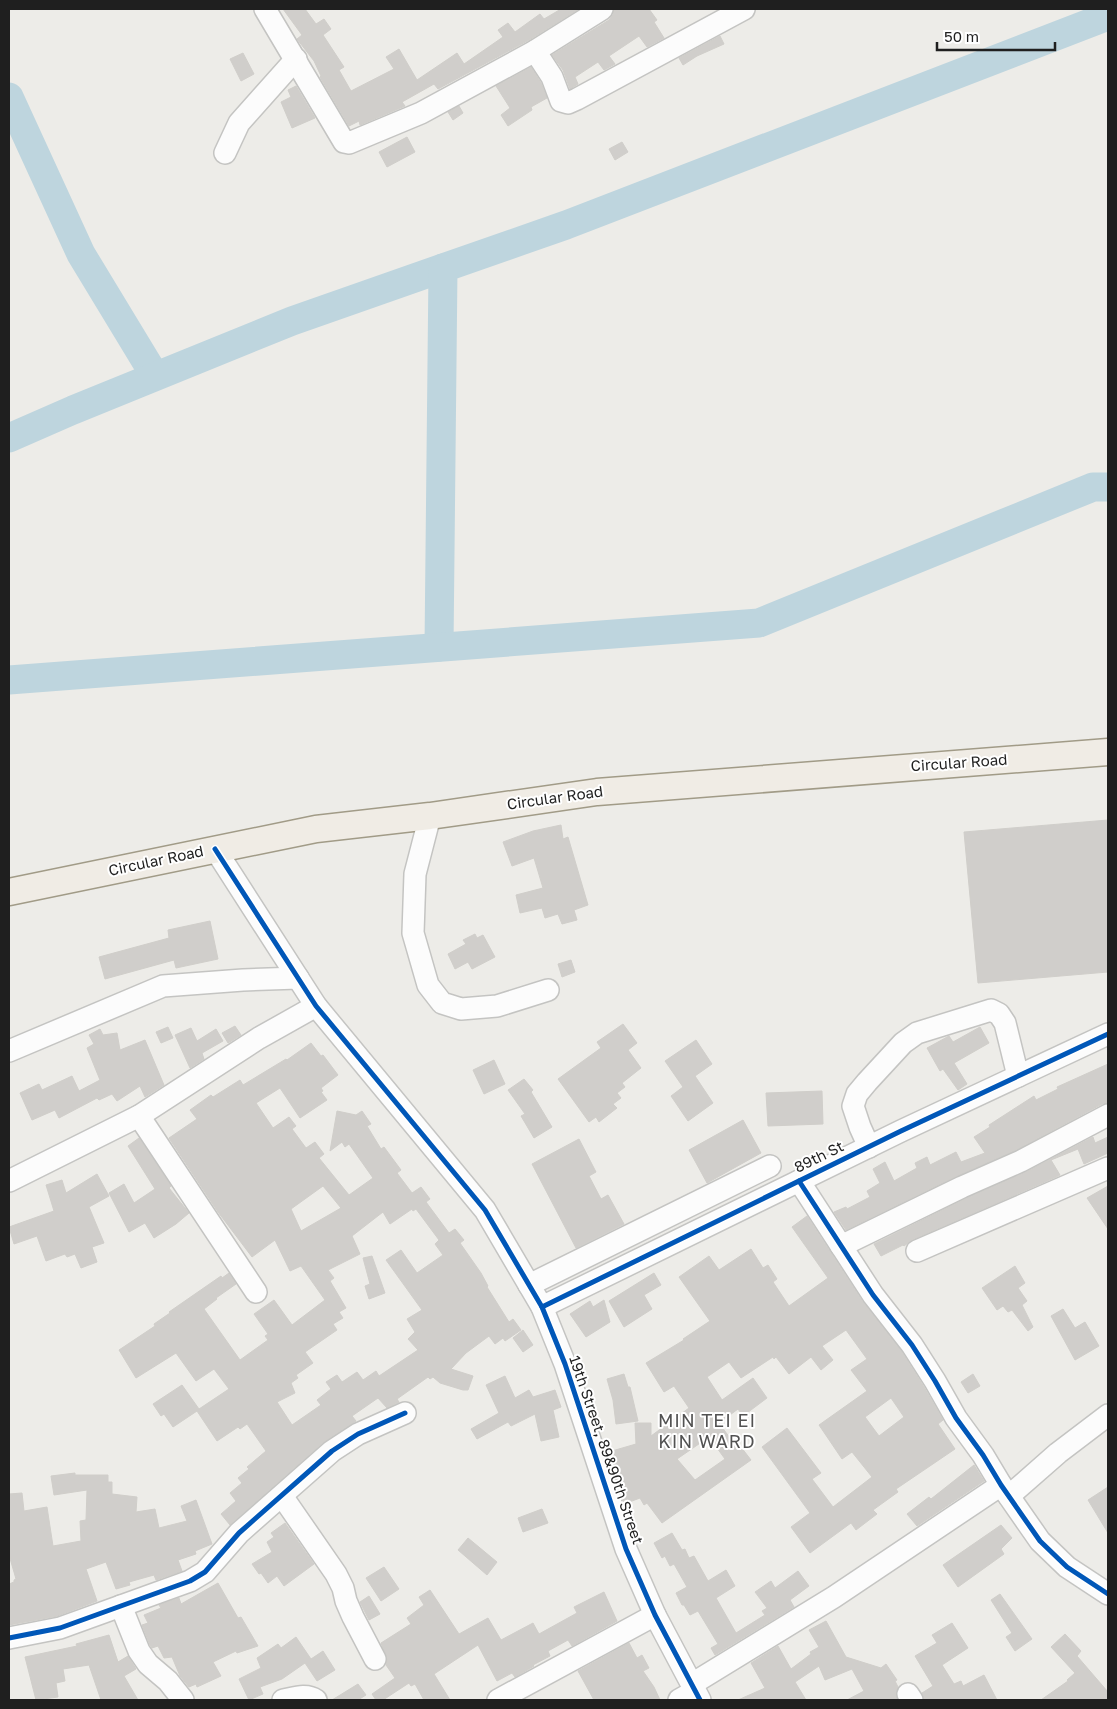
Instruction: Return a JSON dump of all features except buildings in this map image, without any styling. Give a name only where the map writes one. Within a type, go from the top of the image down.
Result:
[{"type":"main road","name":"Circular Road","points":[[9,892],[316,829],[430,816],[596,792],[1108,752]]},
{"type":"street","points":[[265,9],[344,142],[349,143],[421,113],[535,51],[602,9]]},
{"type":"street","points":[[535,51],[552,77],[561,101],[568,103],[577,100],[744,9]]},
{"type":"street","points":[[225,153],[239,123],[296,59]]},
{"type":"street","points":[[430,816],[415,874],[414,933],[428,985],[442,1003],[461,1009],[497,1006],[548,990]]},
{"type":"street","name":"19th Street, 89&90th Street","points":[[215,849],[316,1006],[485,1210],[542,1307],[565,1364],[626,1549],[692,1694]]},
{"type":"street","points":[[9,1051],[163,986],[298,978]]},
{"type":"street","points":[[9,1181],[139,1116],[259,1038],[316,1006]]},
{"type":"street","points":[[869,1147],[853,1106],[857,1094],[903,1043],[917,1034],[991,1010],[999,1014],[1005,1023],[1018,1076]]},
{"type":"street","name":"89th St","points":[[542,1307],[869,1147],[1108,1034]]},
{"type":"street","points":[[841,1246],[962,1187],[1021,1161],[1108,1114]]},
{"type":"street","points":[[139,1116],[256,1292]]},
{"type":"street","points":[[529,1285],[770,1166]]},
{"type":"street","points":[[917,1251],[1108,1168]]},
{"type":"street","points":[[799,1181],[873,1295],[912,1345],[936,1381],[956,1418],[1040,1541],[1067,1567],[1108,1594]]},
{"type":"street","points":[[9,1638],[60,1628],[190,1581],[205,1572],[239,1533],[332,1451],[358,1434],[405,1413]]},
{"type":"street","points":[[692,1694],[834,1597],[1005,1491],[1108,1414]]},
{"type":"street","points":[[282,1496],[336,1574],[353,1617],[375,1659]]},
{"type":"street","points":[[121,1606],[139,1651],[148,1664],[168,1681],[183,1700]]},
{"type":"street","points":[[498,1700],[656,1615]]},
{"type":"street","points":[[283,1700],[300,1696],[316,1700]]},
{"type":"waterway","points":[[439,647],[443,268],[566,225],[1108,16]]},
{"type":"waterway","points":[[9,97],[81,254],[155,376]]},
{"type":"waterway","points":[[9,438],[292,321],[443,268]]},
{"type":"waterway","points":[[9,680],[759,623],[1093,487],[1108,487]]},
{"type":"cycle path","points":[[215,849],[316,1006],[485,1210],[542,1307],[565,1364],[626,1549],[655,1615],[700,1700]]},
{"type":"cycle path","points":[[542,1307],[901,1131],[1108,1034]]},
{"type":"cycle path","points":[[799,1181],[873,1295],[912,1345],[956,1418],[1040,1541],[1067,1567],[1108,1594]]},
{"type":"cycle path","points":[[9,1638],[60,1628],[190,1581],[205,1572],[239,1533],[332,1451],[358,1434],[405,1413]]},
{"type":"district","name":"MIN TEI EI KIN WARD","points":[[707,1431]]}]
